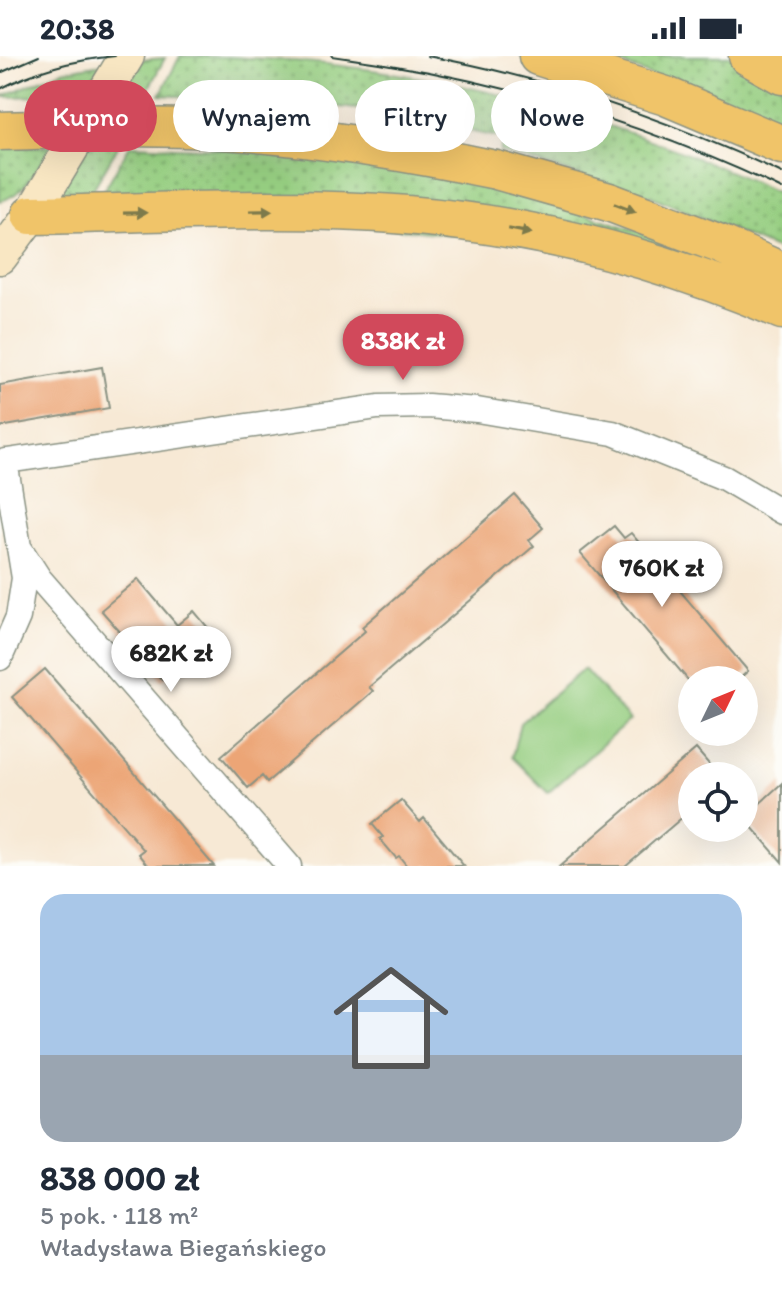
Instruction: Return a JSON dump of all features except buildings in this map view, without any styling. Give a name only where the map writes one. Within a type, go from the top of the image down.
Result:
[{"type":"main road","points":[[538,56],[666,96],[782,145]]},
{"type":"main road","points":[[748,56],[782,75]]},
{"type":"main road","points":[[0,131],[204,129],[377,146],[496,170],[609,202],[720,244],[782,272]]},
{"type":"main road","points":[[16,216],[310,210],[408,215],[495,226],[579,242],[654,262],[782,310]]},
{"type":"street","points":[[0,257],[16,216],[127,56]]},
{"type":"street","points":[[0,658],[11,637],[24,578],[2,462],[378,407],[428,406],[477,410],[613,433],[724,478],[782,512]]},
{"type":"street","points":[[19,547],[39,578],[289,866]]},
{"type":"green space","points":[[180,56],[258,58],[336,65],[428,80],[355,80],[355,109],[339,107],[339,80],[173,80],[173,96],[160,95]]},
{"type":"green space","points":[[601,56],[732,56],[782,84],[782,126]]},
{"type":"green space","points":[[165,58],[153,80],[130,80],[142,60]]},
{"type":"green space","points":[[102,64],[91,80],[41,80],[62,71]]},
{"type":"green space","points":[[24,87],[24,96],[1,97]]},
{"type":"green space","points":[[475,89],[491,93],[491,136],[475,132]]},
{"type":"green space","points":[[613,128],[638,136],[711,163],[782,195],[782,252],[651,196],[500,152],[613,152]]},
{"type":"green space","points":[[157,146],[173,147],[173,152],[291,152],[494,185],[682,245],[782,290],[694,259],[102,199],[126,152],[157,152]]},
{"type":"green space","points":[[0,147],[24,147],[24,152],[48,152],[24,186],[0,201]]},
{"type":"green space","points":[[84,152],[115,152],[89,196],[55,201]]},
{"type":"green space","points":[[584,669],[630,720],[548,793],[512,757],[520,723]]},
{"type":"tram line","points":[[0,73],[39,56]]},
{"type":"tram line","points":[[0,89],[56,66],[115,56]]},
{"type":"tram line","points":[[332,56],[448,76],[562,104],[673,142],[782,189]]},
{"type":"tram line","points":[[427,56],[518,76],[608,103],[696,135],[782,173]]}]
